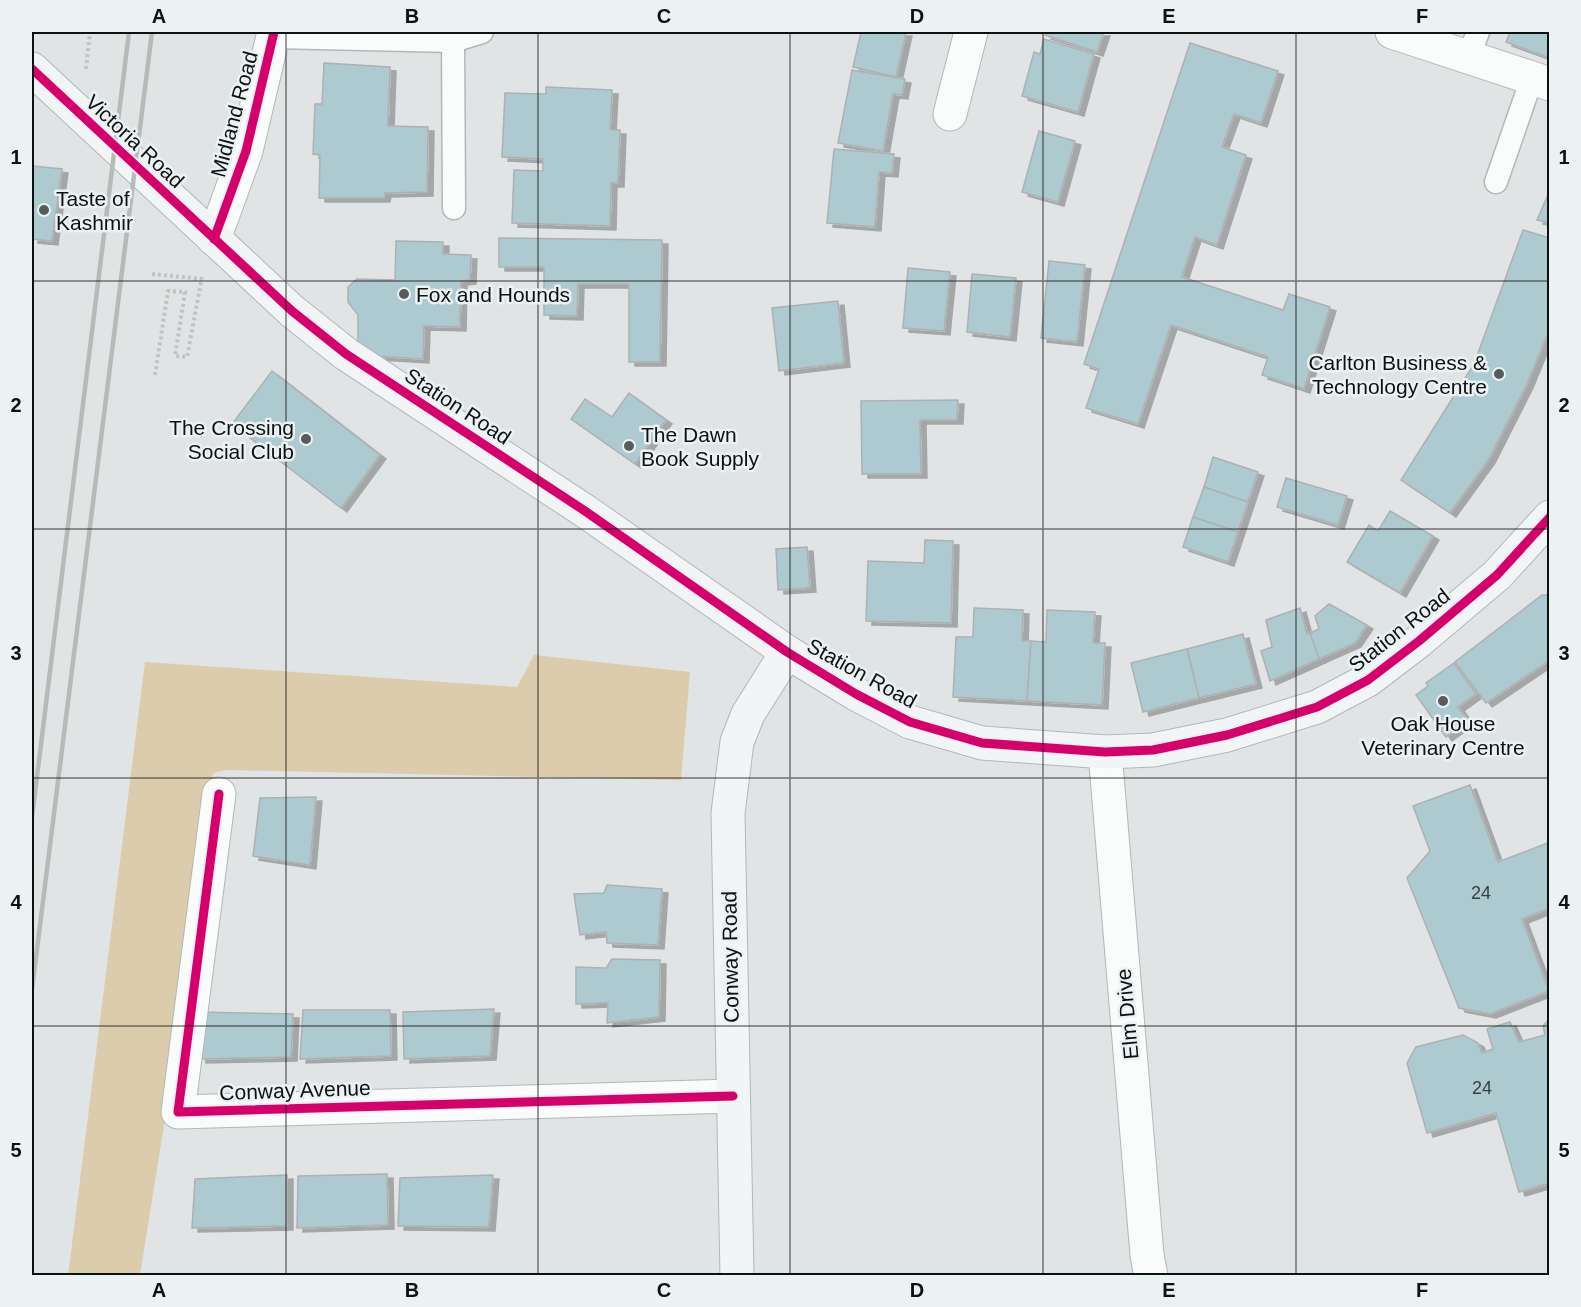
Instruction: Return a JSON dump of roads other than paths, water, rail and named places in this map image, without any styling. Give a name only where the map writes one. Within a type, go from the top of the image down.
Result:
[{"type":"street","points":[[950,114],[971,32]]},
{"type":"street","points":[[1392,32],[1473,45],[1541,81]]},
{"type":"street","name":"Midland Road","points":[[214,239],[246,151],[274,34]]},
{"type":"street","name":"Victoria Road","points":[[32,69],[214,239]]},
{"type":"street","name":"Station Road","points":[[214,239],[292,311],[346,354],[585,511],[787,652],[856,694],[910,722],[982,743],[1105,752],[1153,750],[1227,735],[1317,707],[1358,686],[1419,641],[1497,575],[1550,517]]},
{"type":"street","name":"Conway Road","points":[[737,1275],[728,813],[730,782],[737,742],[748,714],[787,652]]},
{"type":"street","name":"Elm Drive","points":[[1105,752],[1147,1255],[1151,1275]]},
{"type":"street","name":"Conway Avenue","points":[[219,794],[178,1112],[733,1096]]},
{"type":"lane","points":[[274,34],[453,41],[482,32]]},
{"type":"lane","points":[[453,41],[454,208]]},
{"type":"lane","points":[[1496,182],[1541,81]]},
{"type":"railway","points":[[32,817],[129,32]]},
{"type":"railway","points":[[32,989],[152,32]]},
{"type":"place","name":"Taste of Kashmir","points":[[44,210]]},
{"type":"place","name":"Fox and Hounds","points":[[404,294]]},
{"type":"place","name":"Carlton Business & Technology Centre","points":[[1499,374]]},
{"type":"place","name":"The Crossing Social Club","points":[[306,439]]},
{"type":"place","name":"The Dawn Book Supply","points":[[629,446]]},
{"type":"place","name":"Oak House Veterinary Centre","points":[[1443,701]]}]
